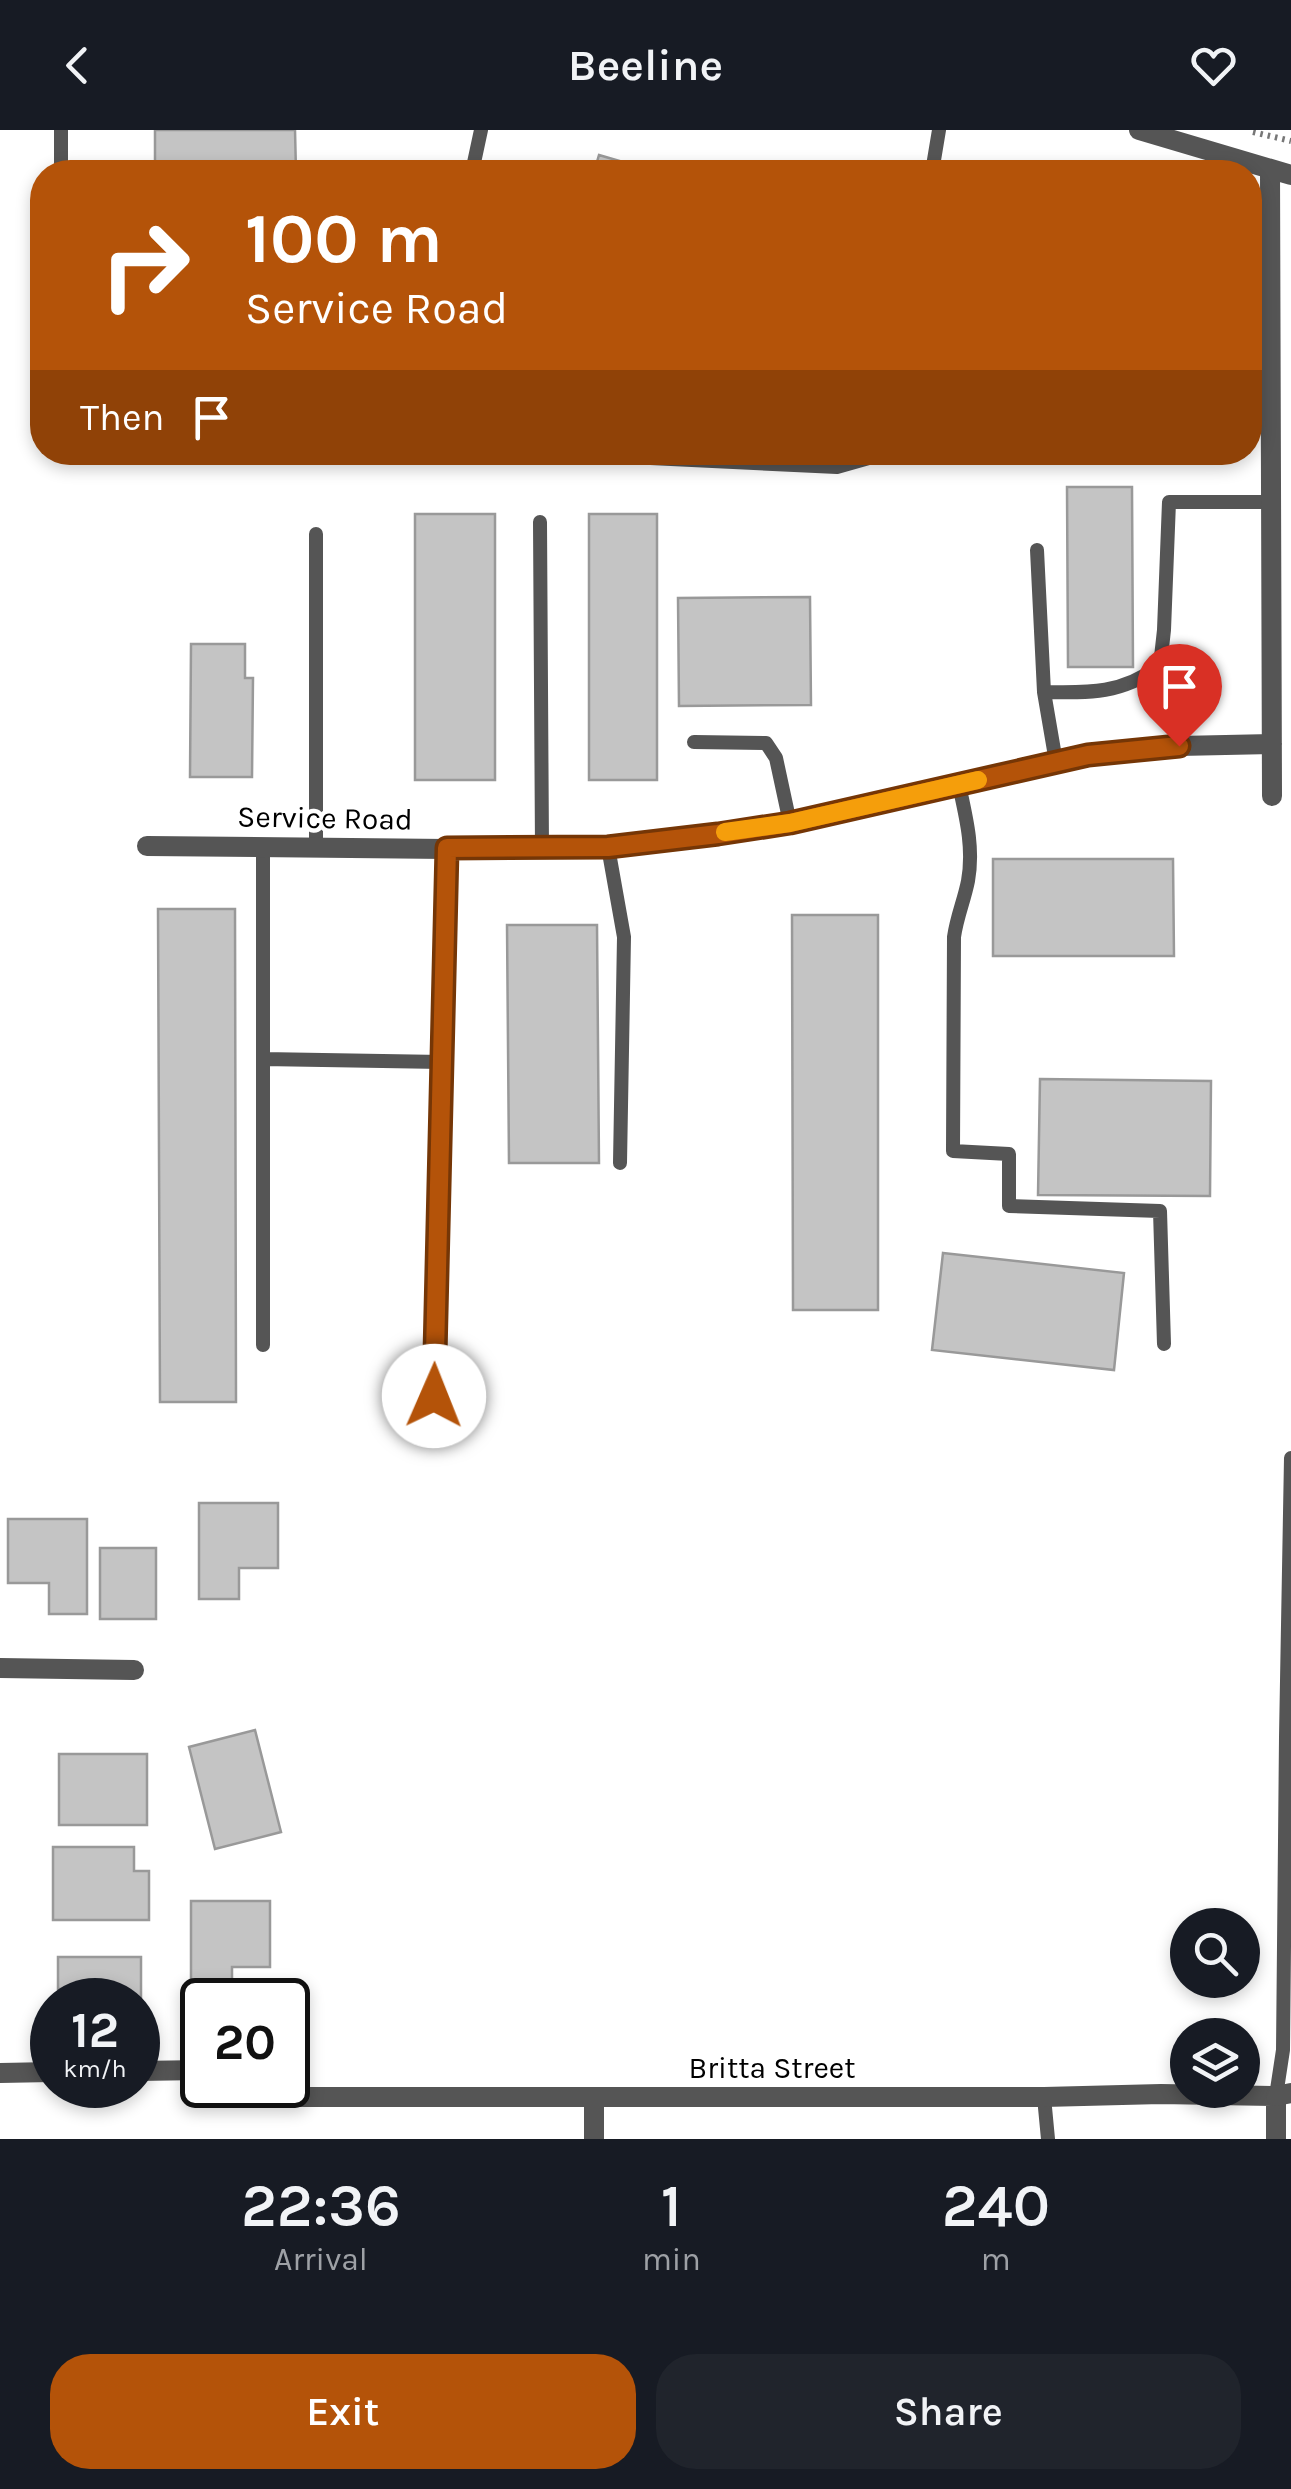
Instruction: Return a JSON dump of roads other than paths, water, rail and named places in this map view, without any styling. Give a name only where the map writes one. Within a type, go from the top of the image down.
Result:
[{"type":"street","points":[[1139,130],[1237,160]]},
{"type":"street","points":[[1262,168],[1291,175]]},
{"type":"street","points":[[1262,341],[1270,170]]},
{"type":"street","points":[[1262,405],[1271,502],[1272,796]]},
{"type":"street","name":"Service Road","points":[[148,846],[608,847],[790,823],[1088,755],[1179,746],[1272,744]]},
{"type":"street","points":[[0,1668],[134,1670]]},
{"type":"street","points":[[0,2072],[30,2072]]},
{"type":"street","points":[[1276,2139],[1283,2094]]},
{"type":"street","name":"Britta Street","points":[[310,2097],[1283,2094]]},
{"type":"street","points":[[594,2098],[594,2139]]},
{"type":"lane","points":[[61,160],[62,130]]},
{"type":"lane","points":[[475,160],[481,130]]},
{"type":"lane","points":[[934,160],[940,130]]},
{"type":"lane","points":[[796,465],[844,465]]},
{"type":"lane","points":[[1044,692],[1099,693],[1142,679],[1160,666],[1169,502],[1271,502]]},
{"type":"lane","points":[[540,522],[542,848]]},
{"type":"lane","points":[[316,534],[316,848]]},
{"type":"lane","points":[[1037,550],[1044,692],[1056,762]]},
{"type":"lane","points":[[694,742],[766,743],[776,758],[790,823]]},
{"type":"lane","points":[[959,785],[971,844],[968,883],[956,916],[954,937],[953,1151],[1009,1154],[1009,1206],[1160,1210],[1164,1344]]},
{"type":"lane","points":[[263,847],[263,1345]]},
{"type":"lane","points":[[608,847],[624,937],[620,1164]]},
{"type":"lane","points":[[434,1396],[447,848]]},
{"type":"lane","points":[[263,1059],[442,1062]]},
{"type":"lane","points":[[1283,2094],[1291,1458]]},
{"type":"lane","points":[[1044,2097],[1048,2139]]}]
